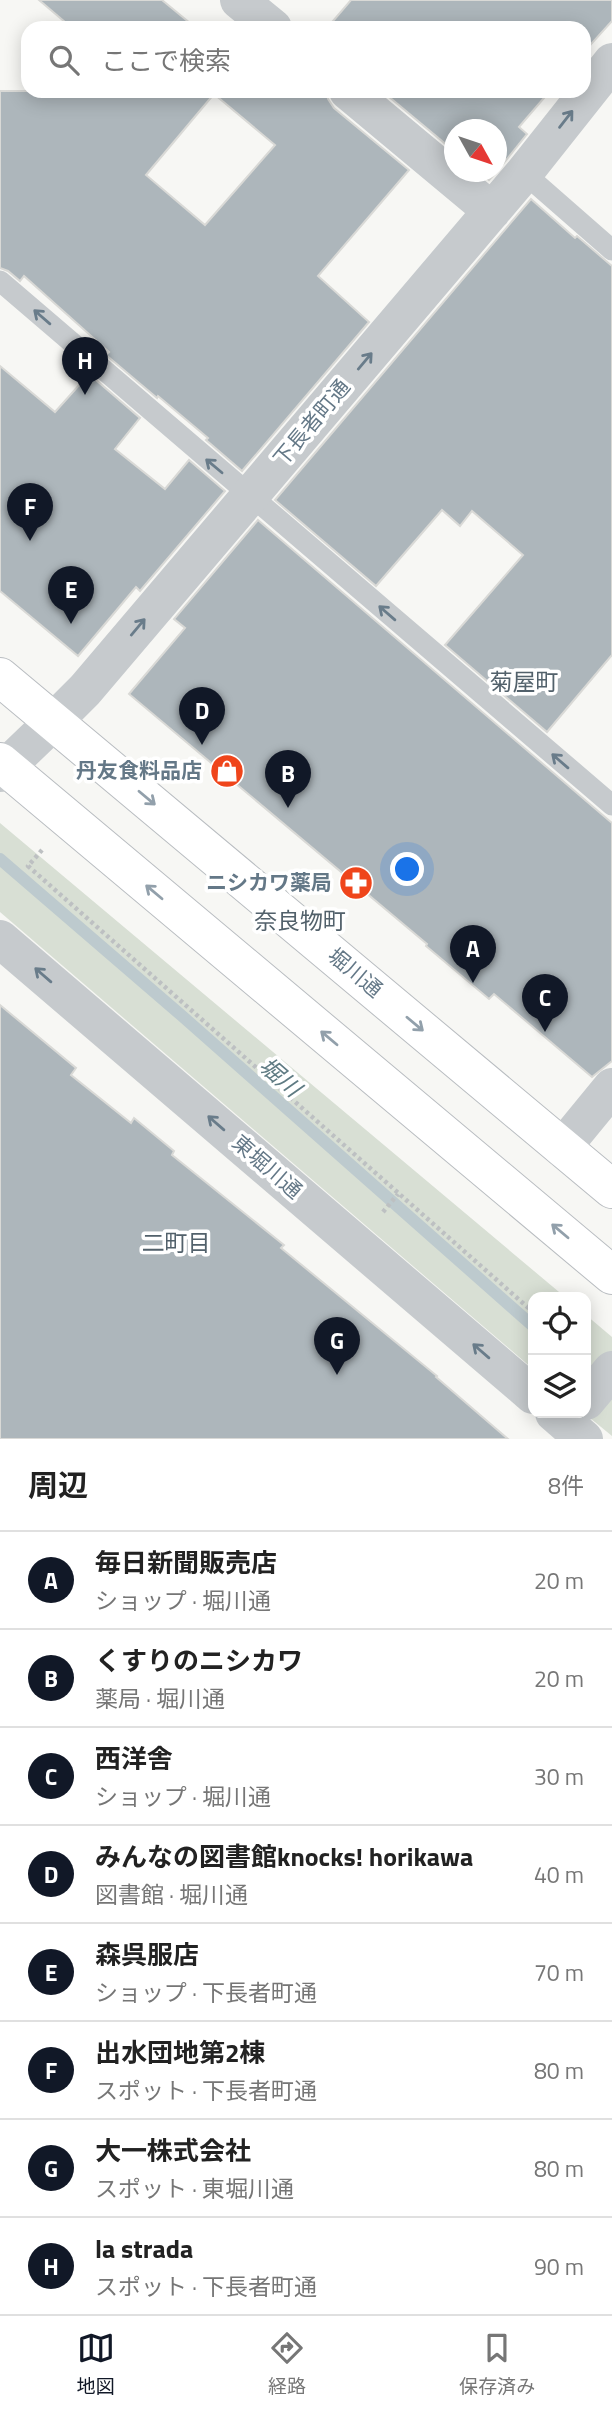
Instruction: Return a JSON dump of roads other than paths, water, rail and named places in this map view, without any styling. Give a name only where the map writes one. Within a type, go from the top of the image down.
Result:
[{"type":"main road","name":"堀川通","points":[[0,677],[612,1189]]},
{"type":"main road","points":[[2,768],[612,1275]]},
{"type":"street","points":[[239,0],[264,21]]},
{"type":"street","name":"下長者町通","points":[[591,88],[612,62]]},
{"type":"street","points":[[356,98],[492,211]]},
{"type":"street","name":"下長者町通","points":[[2,768],[85,690],[524,173],[583,98]]},
{"type":"street","name":"東堀川通","points":[[0,939],[528,1391]]},
{"type":"street","points":[[562,1148],[612,1087]]},
{"type":"street","points":[[570,1421],[612,1370]]},
{"type":"lane","points":[[524,173],[612,250]]},
{"type":"lane","points":[[0,281],[612,805]]},
{"type":"waterway","name":"堀川","points":[[0,859],[528,1322]]},
{"type":"place","name":"la strada","points":[[85,395]]},
{"type":"place","name":"出水団地第2棟","points":[[30,541]]},
{"type":"place","name":"森呉服店","points":[[71,624]]},
{"type":"place","name":"みんなの図書館knocks! horikawa","points":[[202,745]]},
{"type":"place","name":"丹友食料品店","points":[[227,771]]},
{"type":"place","name":"くすりのニシカワ","points":[[288,808]]},
{"type":"place","name":"ニシカワ薬局","points":[[356,883]]},
{"type":"place","name":"毎日新聞販売店","points":[[473,983]]},
{"type":"place","name":"西洋舎","points":[[545,1032]]},
{"type":"place","name":"大一株式会社","points":[[337,1375]]},
{"type":"district","name":"菊屋町","points":[[524,682]]},
{"type":"district","name":"奈良物町","points":[[300,921]]},
{"type":"district","name":"二町目","points":[[176,1243]]}]
